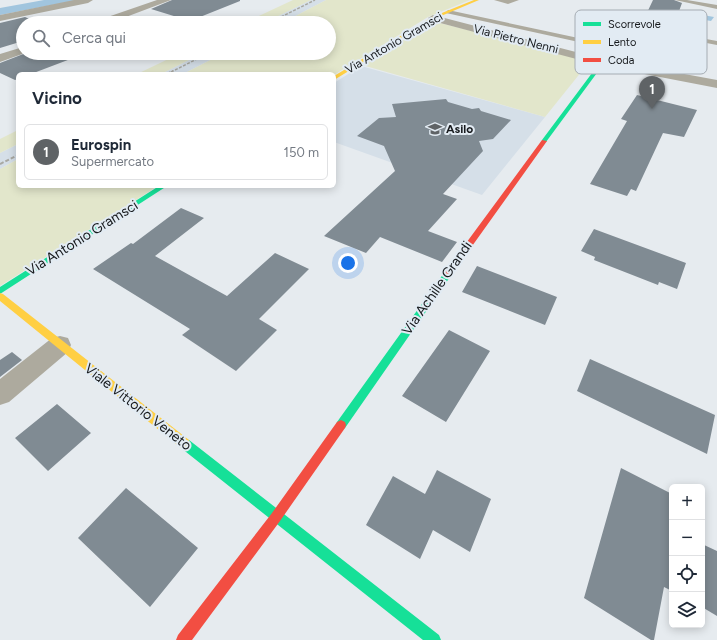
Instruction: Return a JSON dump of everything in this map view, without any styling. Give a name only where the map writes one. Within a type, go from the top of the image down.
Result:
[{"type":"street","points":[[0,18],[88,0]]},
{"type":"street","points":[[120,16],[166,0]]},
{"type":"street","name":"Via Antonio Gramsci","points":[[336,77],[433,18],[477,0]]},
{"type":"street","name":"Via Pietro Nenni","points":[[433,18],[575,55]]},
{"type":"street","points":[[0,58],[16,52]]},
{"type":"street","name":"Via Achille Grandi","points":[[276,517],[474,236],[594,74]]},
{"type":"street","name":"Via Pietro Nenni","points":[[665,74],[717,84]]},
{"type":"street","name":"Via Antonio Gramsci","points":[[0,291],[161,188]]},
{"type":"street","name":"Viale Vittorio Veneto","points":[[0,296],[276,517],[434,640]]},
{"type":"street","points":[[0,394],[60,345]]},
{"type":"street","points":[[182,640],[276,517]]},
{"type":"lane","points":[[497,0],[508,2],[516,0]]},
{"type":"lane","points":[[678,0],[717,7]]},
{"type":"lane","points":[[448,12],[575,39]]},
{"type":"lane","points":[[707,41],[717,43]]},
{"type":"shaded area","points":[[311,0],[326,0],[295,16],[278,16]]},
{"type":"shaded area","points":[[189,60],[210,60],[187,72],[165,72]]},
{"type":"shaded area","name":"Asilo","points":[[361,66],[545,117],[482,195],[336,143],[336,82]]},
{"type":"shaded area","points":[[16,145],[16,160],[0,169],[0,153]]},
{"type":"green space","points":[[293,0],[311,0],[278,16],[259,16]]},
{"type":"green space","points":[[326,0],[470,0],[428,17],[336,74],[336,72],[187,72],[210,60],[336,60],[336,16],[295,16]]},
{"type":"green space","points":[[436,22],[575,57],[575,74],[580,74],[545,117],[362,65],[431,23]]},
{"type":"green space","points":[[166,60],[189,60],[165,72],[141,72]]},
{"type":"green space","points":[[16,131],[16,145],[0,153],[0,139]]},
{"type":"green space","points":[[16,160],[16,188],[155,188],[0,286],[0,169]]},
{"type":"water","points":[[44,0],[78,0],[0,15],[0,8]]},
{"type":"water","points":[[707,16],[714,17],[711,21],[707,20]]},
{"type":"building","points":[[172,0],[240,0],[202,16],[174,16],[151,9]]},
{"type":"building","points":[[653,0],[674,0],[682,3],[679,10],[648,10]]},
{"type":"building","points":[[16,19],[16,43],[0,48],[0,23]]},
{"type":"building","points":[[16,57],[16,60],[68,60],[36,72],[16,72],[15,80],[0,73],[0,63]]},
{"type":"building","points":[[637,95],[697,110],[684,137],[663,133],[636,191],[631,189],[627,196],[590,184],[627,121],[621,119]]},
{"type":"building","points":[[446,99],[448,102],[472,109],[479,108],[481,111],[511,120],[493,139],[479,141],[483,151],[443,194],[457,199],[428,231],[457,242],[442,262],[380,237],[366,253],[324,236],[395,171],[384,146],[357,136],[379,118],[396,117],[392,104]]},
{"type":"building","points":[[181,208],[204,218],[155,256],[227,296],[275,253],[309,269],[259,319],[277,330],[236,371],[182,335],[190,329],[93,269],[131,243],[133,244]]},
{"type":"building","points":[[594,229],[686,263],[677,289],[659,282],[658,285],[594,260],[595,257],[581,251]]},
{"type":"building","points":[[477,266],[557,297],[545,325],[462,292]]},
{"type":"building","points":[[449,330],[490,351],[446,422],[402,396]]},
{"type":"building","points":[[12,352],[22,360],[0,377],[0,360]]},
{"type":"building","points":[[590,359],[715,415],[707,454],[577,391]]},
{"type":"building","points":[[57,404],[91,433],[48,471],[15,438]]},
{"type":"building","points":[[621,468],[669,492],[669,590],[664,587],[654,640],[651,640],[584,598]]},
{"type":"building","points":[[437,470],[491,499],[470,552],[433,530],[420,559],[366,525],[393,476],[425,494]]},
{"type":"building","points":[[126,488],[198,548],[150,607],[78,538]]},
{"type":"building","points":[[705,545],[717,551],[717,616],[705,609]]},
{"type":"railway","points":[[283,16],[315,0]]},
{"type":"railway","points":[[171,72],[195,60]]},
{"type":"railway","points":[[0,164],[16,156]]},
{"type":"traffic: fast","points":[[544,141],[594,74]]},
{"type":"traffic: fast","points":[[0,291],[161,188]]},
{"type":"traffic: fast","points":[[341,425],[447,275]]},
{"type":"traffic: fast","points":[[185,444],[434,640]]},
{"type":"traffic: slow","points":[[336,77],[433,18],[477,0]]},
{"type":"traffic: slow","points":[[0,296],[185,444]]},
{"type":"traffic: jam","points":[[447,275],[544,141]]},
{"type":"traffic: jam","points":[[183,640],[276,517],[341,425]]},
{"type":"place","name":"Eurospin","points":[[652,109]]},
{"type":"place","name":"Asilo","points":[[435,129]]}]
